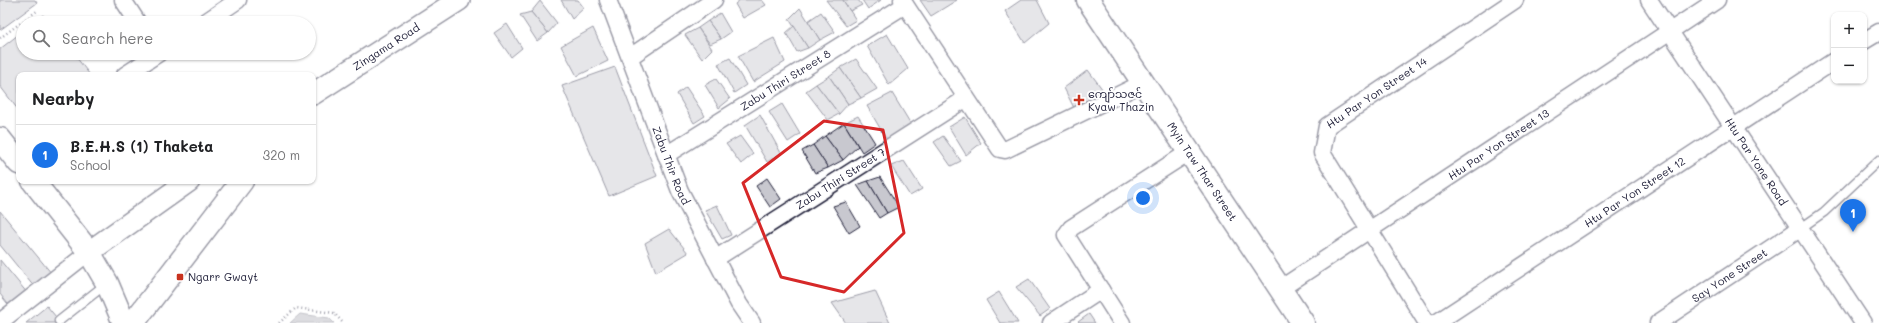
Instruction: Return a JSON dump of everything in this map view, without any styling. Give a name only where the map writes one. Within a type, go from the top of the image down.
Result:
[{"type":"main road","name":"Myin Taw Thar Street","points":[[1088,0],[1303,323]]},
{"type":"main road","points":[[35,184],[89,252],[107,283],[124,323]]},
{"type":"main road","points":[[133,323],[240,184]]},
{"type":"street","points":[[123,0],[133,16]]},
{"type":"street","points":[[214,16],[238,0]]},
{"type":"street","name":"Zingama Road","points":[[316,92],[459,0]]},
{"type":"street","name":"Zabu Thir Road","points":[[608,0],[680,191],[739,304],[752,323]]},
{"type":"street","points":[[630,57],[714,0]]},
{"type":"street","name":"Htu Par Yon Street 14","points":[[1427,323],[1322,153],[1327,126],[1515,0]]},
{"type":"street","name":"Htu Par Yone Road","points":[[1649,0],[1863,323]]},
{"type":"street","name":"Htu Par Yon Street 13","points":[[1280,289],[1717,0]]},
{"type":"street","points":[[903,2],[965,99],[1000,149],[1005,150],[1143,83]]},
{"type":"street","name":"Zabu Thiri Street 8","points":[[666,155],[903,2]]},
{"type":"street","points":[[1867,40],[1879,32]]},
{"type":"street","points":[[130,72],[148,60]]},
{"type":"street","name":"Htu Par Yon Street 12","points":[[1436,323],[1831,63]]},
{"type":"street","name":"Zabu Thiri Street 7","points":[[715,259],[965,99]]},
{"type":"street","points":[[1122,323],[1066,234],[1071,228],[1189,152]]},
{"type":"street","points":[[2,315],[185,184]]},
{"type":"street","name":"Say Yone Street","points":[[1658,323],[1801,228]]},
{"type":"street","points":[[1051,323],[1101,290]]},
{"type":"lane","points":[[1801,228],[1824,212],[1879,160]]},
{"type":"lane","points":[[60,321],[107,283]]},
{"type":"path","points":[[30,16],[37,11]]},
{"type":"path","points":[[0,38],[16,26]]},
{"type":"path","points":[[279,323],[296,308],[334,313],[342,323]]},
{"type":"highlighted area","points":[[824,121],[883,130],[904,233],[844,292],[781,277],[743,183]]},
{"type":"shaded area","points":[[300,314],[329,318],[334,323],[290,323]]},
{"type":"building","points":[[0,0],[35,0],[37,3],[19,16],[16,16],[16,18],[0,30]]},
{"type":"building","points":[[561,0],[578,0],[584,8],[572,19]]},
{"type":"building","points":[[740,0],[762,0],[766,5],[743,18],[735,4]]},
{"type":"building","points":[[826,0],[843,0],[856,20],[846,26]]},
{"type":"building","points":[[843,0],[858,0],[862,5],[850,11]]},
{"type":"building","points":[[862,0],[881,0],[868,9]]},
{"type":"building","points":[[920,0],[957,0],[931,16]]},
{"type":"building","points":[[1021,0],[1037,0],[1049,23],[1025,43],[1005,11]]},
{"type":"building","points":[[540,1],[557,23],[548,33],[531,12]]},
{"type":"building","points":[[800,8],[820,40],[808,48],[789,19]]},
{"type":"building","points":[[531,12],[548,33],[537,41],[520,15]]},
{"type":"building","points":[[821,12],[835,32],[820,40],[808,21]]},
{"type":"building","points":[[720,13],[731,32],[721,39],[708,21]]},
{"type":"building","points":[[708,21],[721,39],[710,44],[698,28]]},
{"type":"building","points":[[507,24],[522,48],[511,57],[494,33]]},
{"type":"building","points":[[794,26],[808,48],[797,52],[786,33]]},
{"type":"building","points":[[593,28],[608,61],[577,76],[561,46]]},
{"type":"building","points":[[698,28],[712,49],[702,59],[685,35]]},
{"type":"building","points":[[887,34],[908,69],[889,85],[867,46]]},
{"type":"building","points":[[16,36],[16,60],[78,60],[88,72],[16,72],[16,107],[0,86],[0,49]]},
{"type":"building","points":[[774,38],[785,62],[753,82],[738,56]]},
{"type":"building","points":[[730,58],[746,85],[734,93],[718,64]]},
{"type":"building","points":[[856,59],[877,89],[861,98],[840,68]]},
{"type":"building","points":[[615,67],[657,176],[609,196],[562,86]]},
{"type":"building","points":[[840,68],[861,98],[848,104],[829,76]]},
{"type":"building","name":"ကျော်သဇင် Kyaw Thazin","points":[[1088,70],[1103,90],[1075,110],[1064,88]]},
{"type":"building","points":[[829,76],[848,104],[839,114],[816,84]]},
{"type":"building","points":[[716,79],[730,99],[719,108],[705,85]]},
{"type":"building","points":[[816,84],[839,114],[828,120],[806,91]]},
{"type":"building","points":[[686,87],[705,116],[694,123],[677,94]]},
{"type":"building","points":[[892,93],[915,131],[891,147],[867,106]]},
{"type":"building","points":[[782,104],[800,134],[788,142],[769,112]]},
{"type":"building","points":[[760,115],[781,153],[767,162],[745,125]]},
{"type":"building","points":[[858,116],[875,143],[862,152],[844,123]]},
{"type":"building","points":[[965,117],[981,143],[966,155],[949,127]]},
{"type":"building","points":[[844,123],[858,146],[843,160],[825,136]]},
{"type":"building","points":[[740,136],[753,154],[741,164],[726,144]]},
{"type":"building","points":[[825,136],[843,160],[828,168],[813,145]]},
{"type":"building","points":[[943,136],[961,161],[951,166],[934,142]]},
{"type":"building","points":[[813,145],[828,168],[815,173],[802,151]]},
{"type":"building","points":[[904,161],[922,189],[910,196],[891,166]]},
{"type":"building","points":[[880,177],[899,207],[887,213],[868,181]]},
{"type":"building","points":[[767,178],[781,199],[770,207],[756,186]]},
{"type":"building","points":[[868,181],[887,213],[879,218],[857,185]]},
{"type":"building","points":[[846,202],[860,226],[849,233],[833,206]]},
{"type":"building","points":[[717,205],[731,235],[722,239],[705,210]]},
{"type":"building","points":[[0,211],[52,274],[35,288],[0,245]]},
{"type":"building","points":[[669,229],[688,253],[656,272],[645,243]]},
{"type":"building","points":[[0,260],[28,294],[11,308],[0,294]]},
{"type":"building","points":[[1029,279],[1050,309],[1040,316],[1016,287]]},
{"type":"building","points":[[875,291],[890,323],[846,323],[832,303]]},
{"type":"building","points":[[999,292],[1018,323],[1000,323],[986,300]]},
{"type":"building","points":[[47,306],[61,323],[26,323]]},
{"type":"building","points":[[1089,314],[1095,323],[1078,322]]},
{"type":"place","name":"ကျော်သဇင် Kyaw Thazin","points":[[1079,100]]},
{"type":"place","name":"B.E.H.S (1) Thaketa","points":[[1853,232]]},
{"type":"place","name":"Ngarr Gwayt","points":[[180,277]]}]
